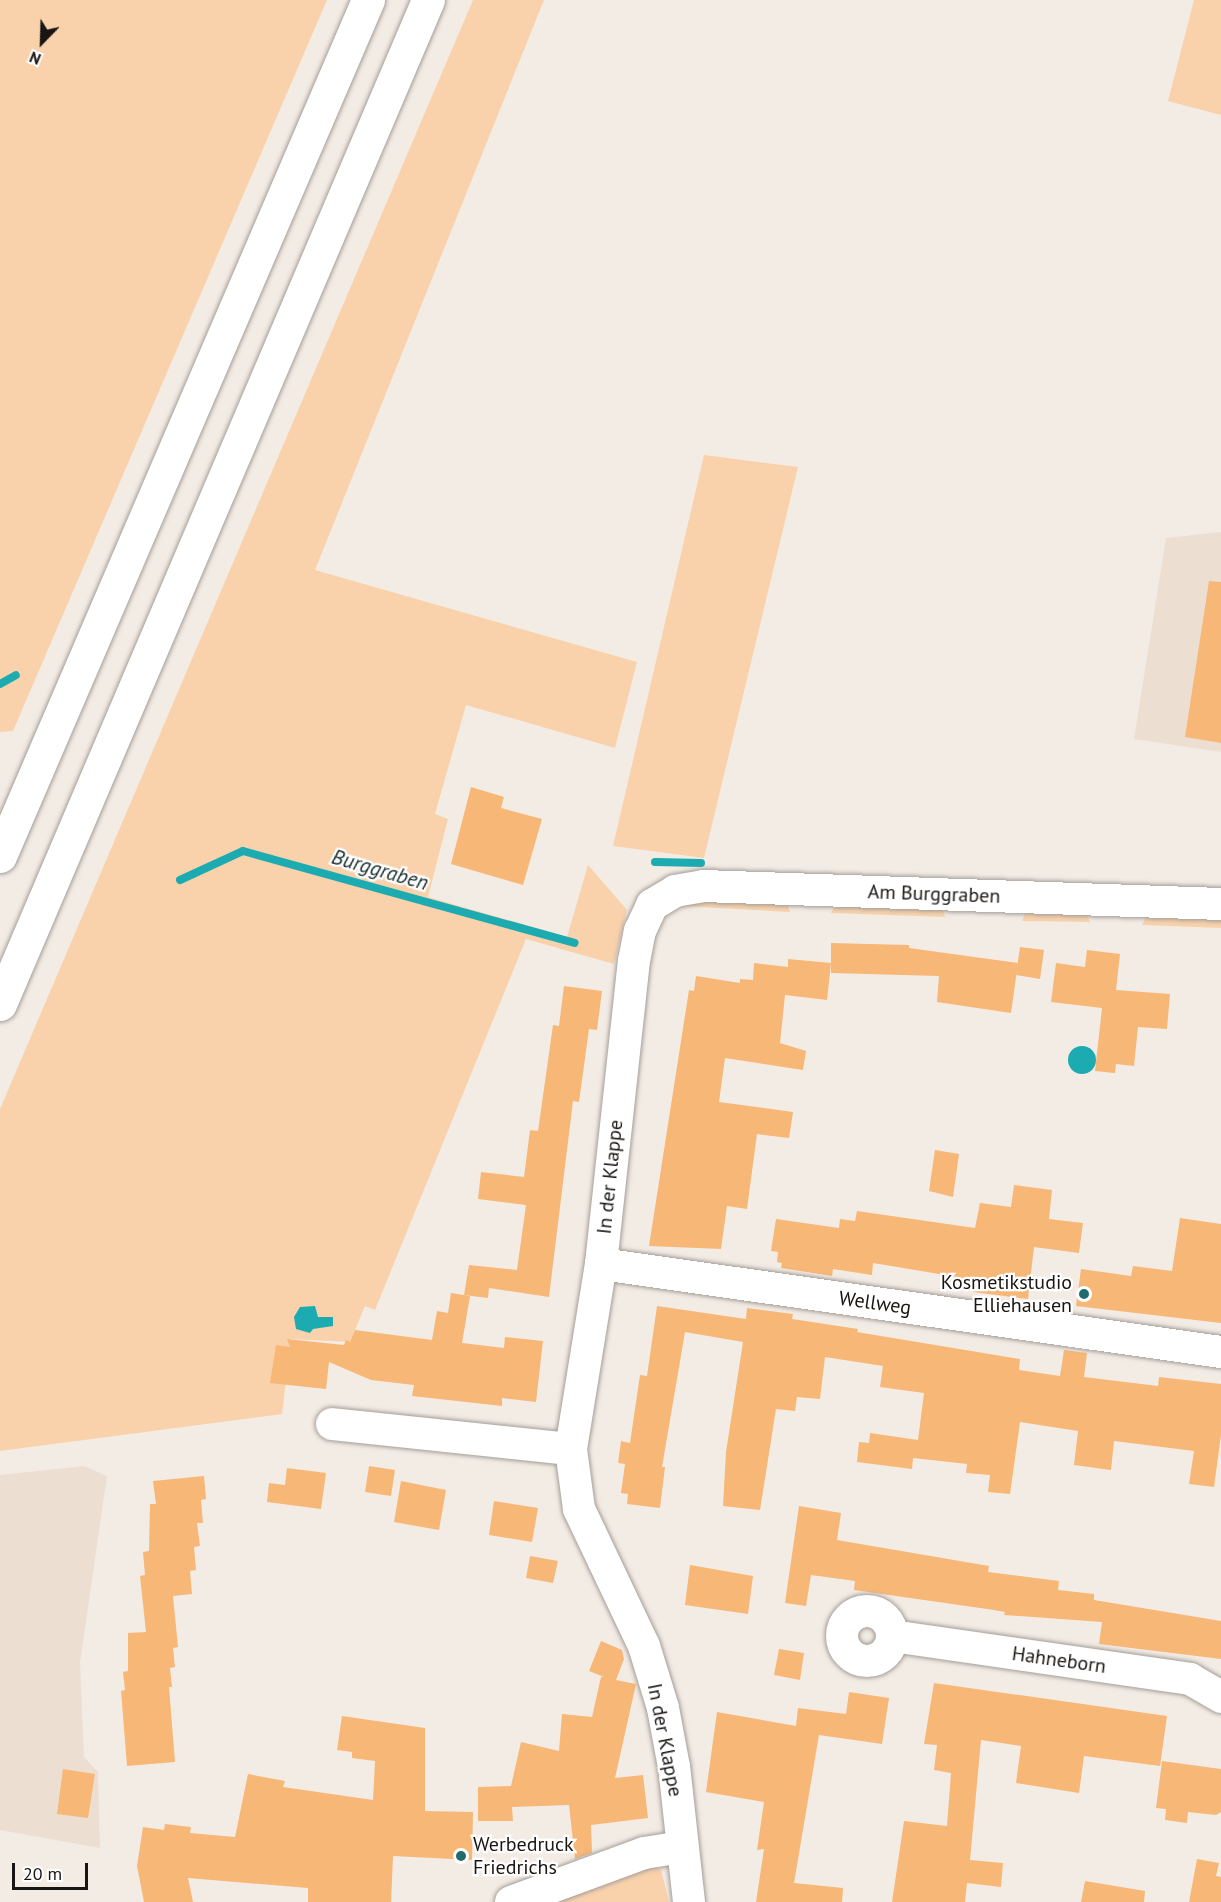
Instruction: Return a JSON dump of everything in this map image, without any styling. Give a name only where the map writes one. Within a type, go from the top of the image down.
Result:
[{"type":"highway","points":[[0,856],[368,0]]},
{"type":"highway","points":[[0,1004],[428,0]]},
{"type":"street","name":"Am Burggraben","points":[[652,905],[675,891],[703,886],[1221,904]]},
{"type":"street","name":"In der Klappe","points":[[652,905],[640,931],[634,961],[601,1264],[571,1449],[579,1509],[644,1646],[663,1708],[674,1767],[681,1847],[689,1902]]},
{"type":"street","name":"Wellweg","points":[[601,1264],[1221,1352]]},
{"type":"street","points":[[332,1424],[571,1449]]},
{"type":"street","name":"Hahneborn","points":[[892,1636],[1190,1679],[1221,1697]]},
{"type":"street","points":[[511,1902],[644,1853],[681,1847]]},
{"type":"shaded area","points":[[0,0],[327,0],[13,731],[0,732]]},
{"type":"shaded area","points":[[473,0],[544,0],[315,570],[637,662],[615,748],[466,705],[435,814],[448,819],[428,897],[567,937],[588,865],[627,910],[614,964],[526,939],[375,1310],[365,1306],[350,1342],[291,1339],[282,1414],[0,1451],[0,1109]]},
{"type":"shaded area","points":[[1194,0],[1221,0],[1221,115],[1168,101]]},
{"type":"shaded area","points":[[704,455],[798,467],[704,858],[613,846]]},
{"type":"shaded area","points":[[1221,532],[1221,752],[1134,739],[1166,538]]},
{"type":"shaded area","points":[[697,899],[786,900],[790,912],[682,906]]},
{"type":"shaded area","points":[[837,902],[942,906],[945,917],[831,913]]},
{"type":"shaded area","points":[[1027,909],[1086,911],[1090,922],[1022,921]]},
{"type":"shaded area","points":[[1147,914],[1221,917],[1221,928],[1142,925]]},
{"type":"shaded area","points":[[84,1466],[107,1476],[80,1663],[84,1757],[98,1772],[100,1848],[0,1830],[0,1475]]},
{"type":"shaded area","points":[[648,1864],[661,1870],[669,1902],[547,1902]]},
{"type":"water","points":[[1082,1046],[1092,1050],[1096,1060],[1092,1070],[1082,1074],[1072,1070],[1068,1060],[1072,1050]]},
{"type":"water","points":[[315,1306],[318,1317],[333,1317],[333,1326],[313,1329],[310,1333],[296,1329],[294,1317],[300,1307]]},
{"type":"building","points":[[1209,581],[1221,582],[1221,743],[1185,737]]},
{"type":"building","points":[[471,787],[504,797],[501,808],[542,819],[523,885],[451,864]]},
{"type":"building","points":[[831,943],[909,945],[909,948],[1018,963],[1011,1013],[937,1002],[939,976],[831,973]]},
{"type":"building","points":[[1020,947],[1044,950],[1040,979],[1016,975]]},
{"type":"building","points":[[1087,950],[1120,954],[1116,990],[1170,994],[1167,1029],[1138,1027],[1134,1066],[1116,1064],[1115,1073],[1095,1071],[1102,1008],[1051,1002],[1056,963],[1085,967]]},
{"type":"building","points":[[788,959],[831,963],[827,1000],[785,995],[780,1043],[806,1051],[803,1070],[725,1058],[719,1102],[793,1112],[789,1138],[757,1134],[747,1209],[727,1206],[721,1249],[649,1246],[689,990],[694,991],[696,976],[740,983],[740,979],[753,980],[754,963],[788,967]]},
{"type":"building","points":[[564,986],[602,991],[597,1030],[589,1029],[579,1102],[573,1101],[549,1297],[489,1288],[488,1298],[464,1295],[469,1265],[517,1270],[526,1205],[478,1199],[481,1172],[524,1177],[530,1130],[538,1131],[553,1025],[559,1026]]},
{"type":"building","points":[[935,1150],[959,1154],[953,1197],[929,1191]]},
{"type":"building","points":[[1014,1185],[1052,1190],[1049,1219],[1083,1223],[1079,1253],[1034,1247],[1028,1299],[973,1292],[975,1280],[873,1263],[872,1275],[833,1269],[832,1276],[781,1268],[782,1263],[777,1262],[778,1252],[771,1251],[776,1219],[839,1228],[840,1219],[855,1221],[857,1211],[975,1228],[980,1203],[1011,1207]]},
{"type":"building","points":[[1180,1218],[1221,1224],[1221,1323],[1076,1306],[1081,1269],[1131,1276],[1133,1266],[1172,1271]]},
{"type":"building","points":[[451,1293],[470,1296],[462,1343],[504,1348],[505,1337],[543,1341],[536,1402],[502,1398],[502,1406],[412,1396],[414,1385],[371,1380],[329,1362],[326,1389],[270,1383],[276,1345],[290,1347],[287,1339],[344,1345],[346,1340],[350,1342],[355,1330],[432,1340],[437,1311],[448,1313]]},
{"type":"building","points":[[657,1306],[746,1319],[747,1308],[793,1314],[792,1319],[858,1329],[857,1332],[1020,1359],[1019,1370],[1060,1376],[1064,1350],[1087,1353],[1084,1377],[1158,1386],[1159,1377],[1221,1384],[1221,1435],[1214,1487],[1189,1484],[1194,1451],[1114,1441],[1111,1470],[1074,1465],[1078,1431],[1020,1422],[1010,1494],[988,1492],[990,1475],[966,1473],[967,1464],[913,1458],[912,1469],[857,1462],[859,1442],[869,1443],[870,1433],[918,1440],[924,1393],[880,1387],[883,1366],[825,1357],[820,1399],[797,1397],[795,1411],[776,1409],[760,1510],[723,1506],[726,1452],[743,1342],[685,1332],[662,1467],[665,1467],[660,1508],[627,1504],[628,1494],[621,1493],[625,1464],[618,1463],[621,1441],[630,1443],[640,1375],[647,1376]]},
{"type":"building","points":[[369,1466],[395,1470],[391,1496],[365,1492]]},
{"type":"building","points":[[287,1468],[326,1473],[321,1509],[267,1502],[269,1483],[285,1485]]},
{"type":"building","points":[[204,1476],[206,1499],[201,1500],[203,1523],[197,1523],[200,1546],[194,1547],[196,1570],[190,1571],[192,1594],[173,1596],[178,1647],[173,1648],[175,1667],[170,1668],[172,1687],[169,1687],[175,1762],[127,1766],[121,1691],[125,1690],[123,1672],[128,1671],[128,1633],[146,1632],[140,1576],[145,1575],[143,1552],[149,1551],[150,1504],[156,1504],[153,1481]]},
{"type":"building","points":[[401,1481],[446,1490],[439,1530],[394,1522]]},
{"type":"building","points":[[494,1501],[538,1508],[532,1542],[489,1535]]},
{"type":"building","points":[[799,1506],[841,1513],[837,1540],[989,1566],[988,1572],[1059,1581],[1058,1590],[1094,1594],[1094,1600],[1221,1621],[1221,1659],[1099,1644],[1102,1622],[1004,1615],[1005,1612],[994,1610],[854,1590],[855,1581],[811,1575],[806,1606],[785,1603]]},
{"type":"building","points":[[530,1556],[558,1561],[553,1583],[526,1578]]},
{"type":"building","points":[[690,1565],[753,1576],[748,1614],[685,1605]]},
{"type":"building","points":[[601,1641],[622,1650],[624,1659],[616,1680],[636,1684],[615,1778],[643,1775],[648,1818],[591,1825],[592,1853],[575,1859],[569,1805],[512,1807],[513,1821],[478,1821],[478,1787],[511,1786],[521,1742],[559,1751],[562,1714],[592,1717],[601,1677],[604,1677],[589,1671]]},
{"type":"building","points":[[779,1649],[804,1653],[800,1680],[774,1675]]},
{"type":"building","points":[[934,1683],[1167,1716],[1160,1766],[1084,1756],[1079,1793],[1016,1783],[1021,1746],[981,1740],[970,1860],[1003,1863],[1001,1887],[967,1883],[965,1902],[892,1902],[904,1821],[947,1826],[951,1773],[934,1770],[937,1745],[924,1744]]},
{"type":"building","points":[[849,1692],[889,1698],[882,1744],[819,1735],[794,1883],[843,1888],[842,1902],[756,1902],[764,1849],[757,1850],[764,1802],[706,1792],[717,1712],[796,1726],[798,1708],[846,1714]]},
{"type":"building","points":[[342,1716],[425,1728],[425,1811],[473,1812],[472,1860],[393,1856],[391,1902],[308,1902],[308,1888],[188,1878],[193,1902],[144,1902],[137,1866],[143,1827],[164,1830],[165,1824],[191,1827],[190,1833],[235,1837],[248,1774],[285,1781],[283,1787],[373,1800],[375,1761],[352,1758],[352,1752],[337,1750]]},
{"type":"building","points":[[1162,1761],[1221,1769],[1221,1812],[1216,1815],[1188,1812],[1187,1823],[1165,1820],[1166,1809],[1156,1808]]},
{"type":"building","points":[[63,1769],[95,1774],[88,1818],[57,1814]]},
{"type":"building","points":[[1197,1859],[1219,1863],[1216,1876],[1221,1877],[1221,1902],[1189,1902]]},
{"type":"building","points":[[1085,1881],[1145,1891],[1144,1902],[1081,1902]]},
{"type":"waterway","points":[[0,684],[16,675]]},
{"type":"waterway","name":"Burggraben","points":[[180,880],[243,851],[574,943]]},
{"type":"waterway","name":"Burggraben","points":[[655,862],[701,863]]},
{"type":"place","name":"Kosmetikstudio Elliehausen","points":[[1084,1294]]},
{"type":"place","name":"Werbedruck Friedrichs","points":[[461,1856]]}]
